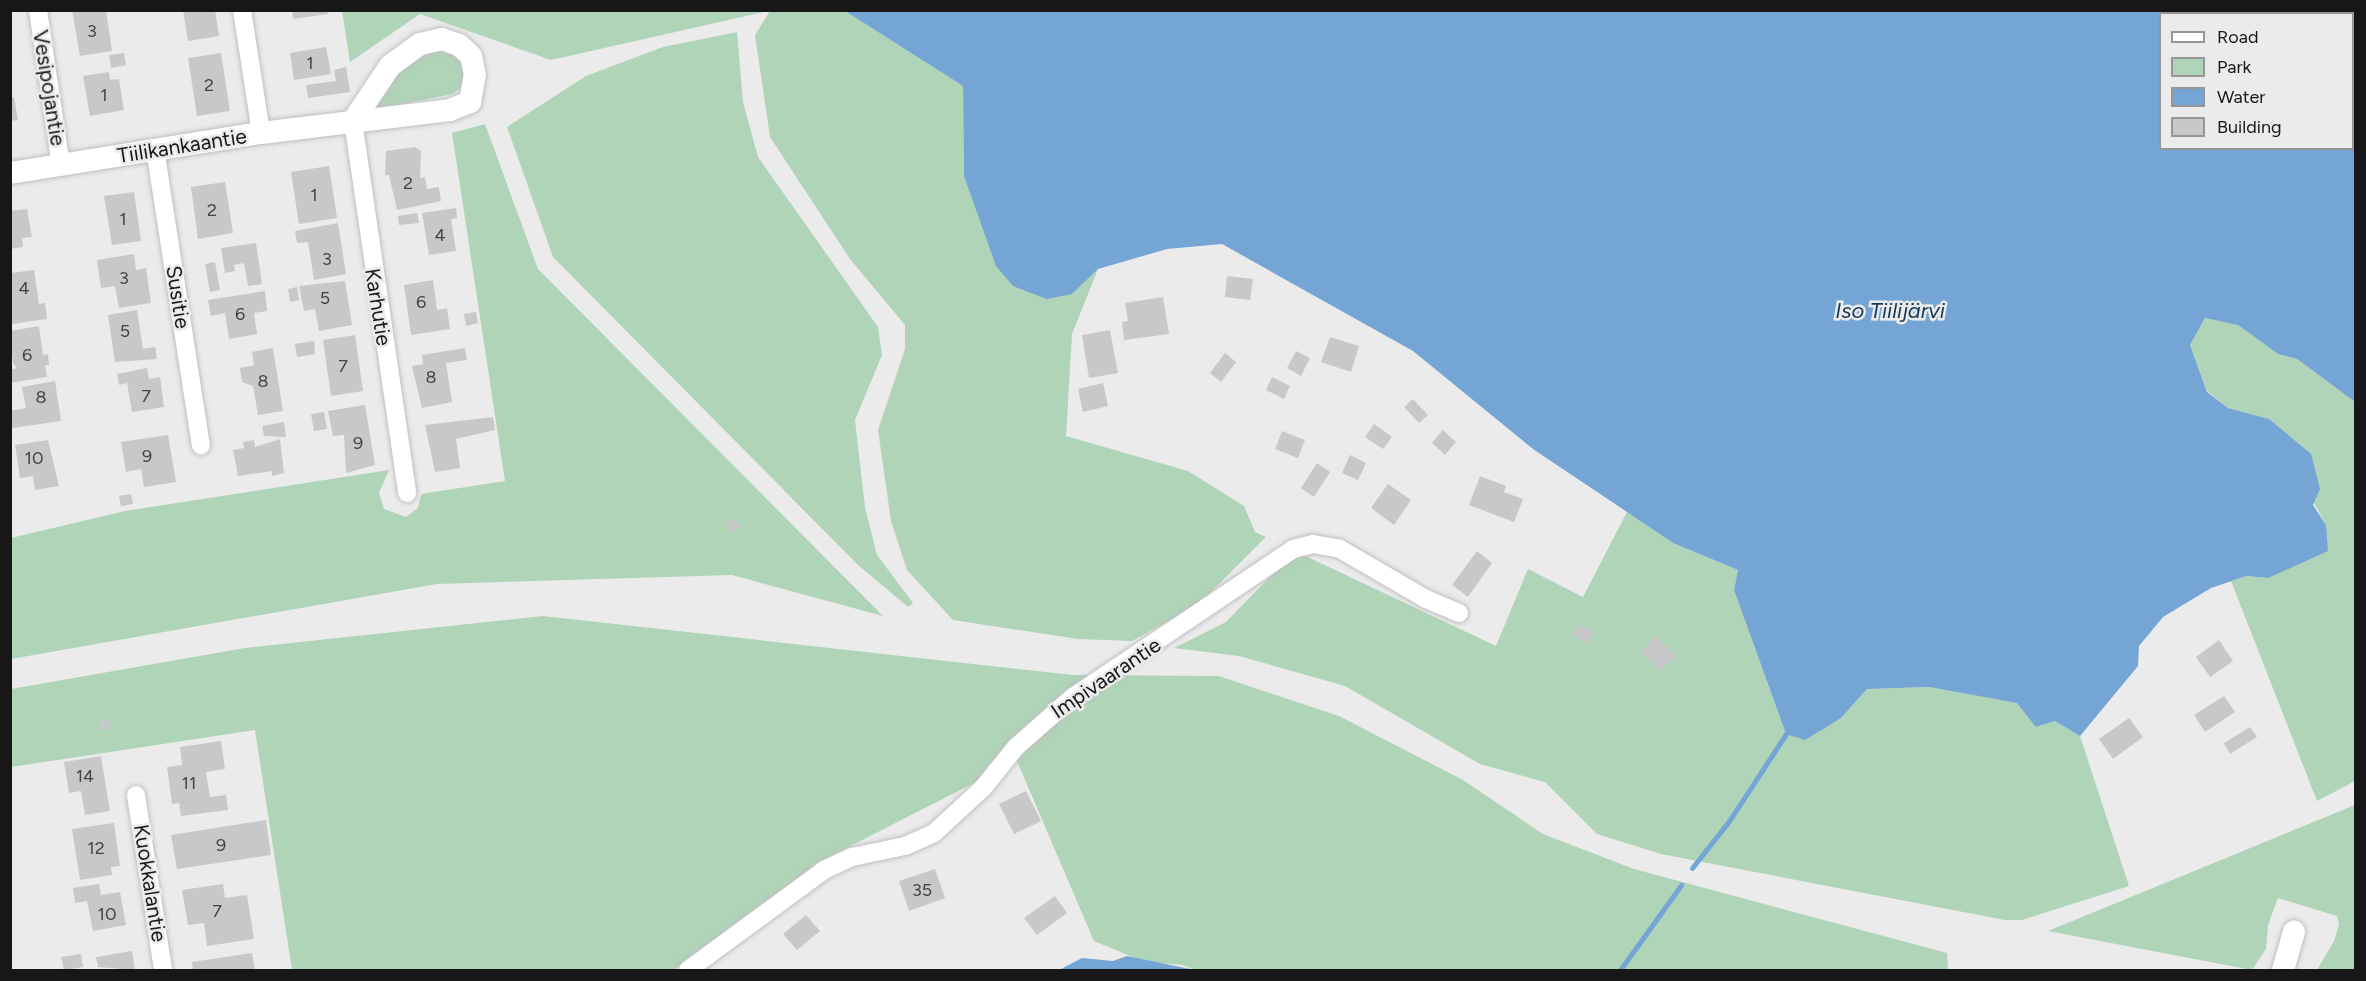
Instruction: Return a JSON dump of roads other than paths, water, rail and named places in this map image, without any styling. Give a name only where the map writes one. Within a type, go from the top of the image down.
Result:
[{"type":"street","name":"Vesipojantie","points":[[38,10],[61,165]]},
{"type":"street","points":[[242,10],[261,133]]},
{"type":"street","name":"Tiilikankaantie","points":[[10,173],[261,133],[450,110],[470,102],[475,75],[471,56],[459,45],[442,39],[420,44],[390,66],[353,121]]},
{"type":"street","name":"Karhutie","points":[[353,121],[408,493]]},
{"type":"street","name":"Susitie","points":[[155,149],[201,445]]},
{"type":"street","name":"Impivaarantie","points":[[688,970],[824,870],[852,857],[905,846],[934,833],[983,788],[1016,747],[1073,697],[1293,549],[1313,544],[1340,549],[1426,599],[1459,613]]},
{"type":"street","name":"Kuokkalantie","points":[[136,795],[163,970]]},
{"type":"street","points":[[2283,970],[2294,932]]},
{"type":"water","name":"Iso Tiilijärvi","points":[[845,11],[2355,11],[2355,402],[2297,359],[2278,354],[2238,325],[2205,318],[2190,345],[2207,392],[2228,408],[2269,419],[2311,454],[2320,489],[2313,505],[2326,525],[2328,551],[2268,578],[2246,576],[2211,588],[2163,617],[2139,646],[2138,666],[2080,736],[2055,721],[2036,727],[2017,703],[1929,687],[1867,689],[1841,718],[1805,740],[1786,734],[1734,590],[1738,570],[1673,543],[1533,449],[1413,351],[1222,244],[1167,249],[1098,269],[1072,294],[1047,299],[1013,286],[996,266],[964,176],[963,86]]},
{"type":"water","points":[[1127,956],[1195,970],[1059,970],[1082,958],[1113,961]]},
{"type":"waterway","points":[[1692,868],[1729,821],[1786,734]]},
{"type":"waterway","points":[[1620,970],[1681,885]]}]
